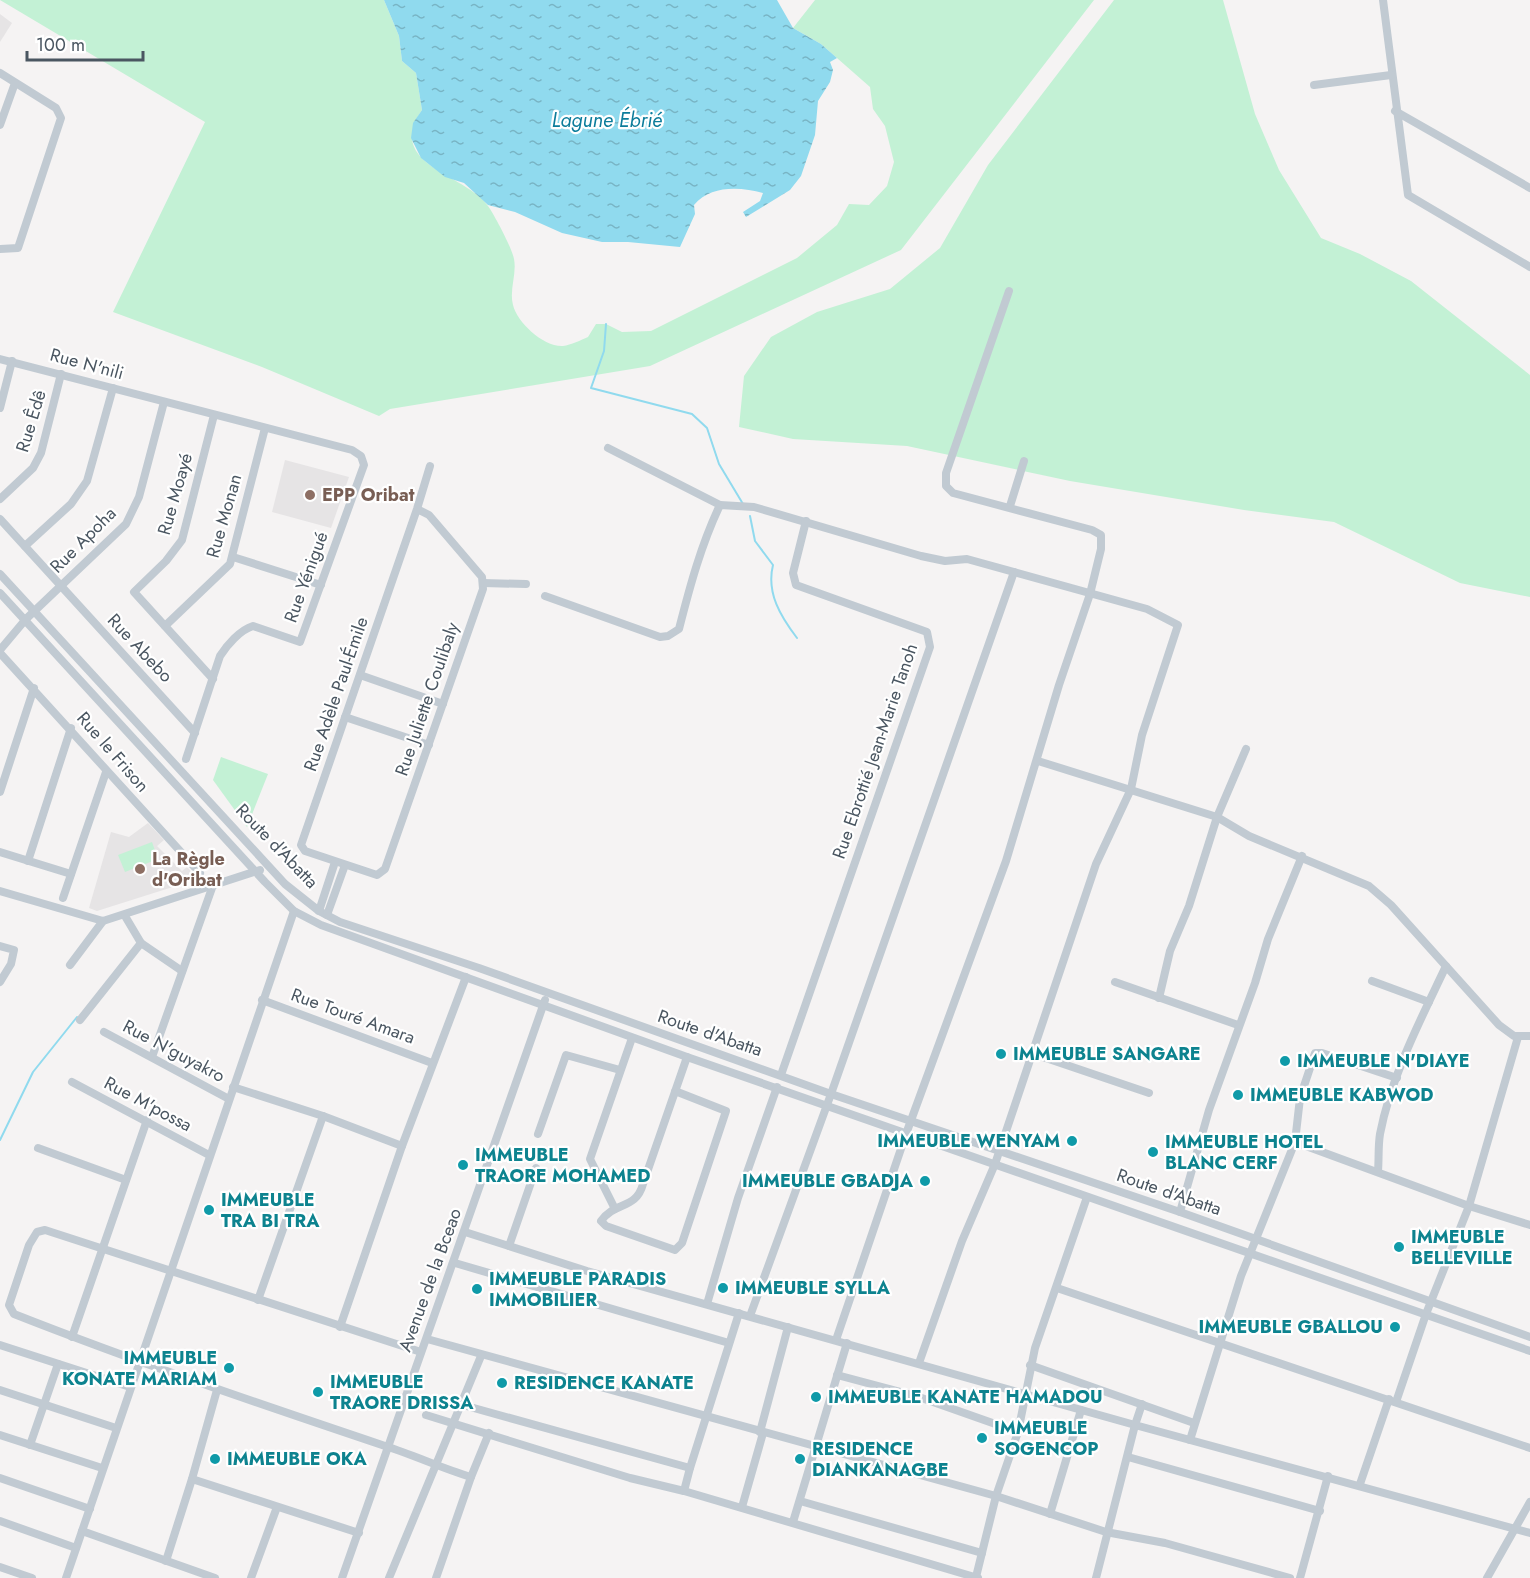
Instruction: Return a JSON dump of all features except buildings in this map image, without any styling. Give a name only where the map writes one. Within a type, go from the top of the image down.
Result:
[{"type":"street","points":[[1383,0],[1395,111],[1408,195],[1530,267]]},
{"type":"street","points":[[0,73],[56,108],[61,118],[18,248],[0,249]]},
{"type":"street","points":[[1314,85],[1391,75]]},
{"type":"street","points":[[0,125],[15,82]]},
{"type":"street","points":[[1395,111],[1530,188]]},
{"type":"street","points":[[836,1340],[906,1134],[1006,861],[1038,761],[1059,685],[1090,594],[1101,549],[1101,535],[1092,530],[1010,506],[953,493],[946,486],[946,473],[1009,291]]},
{"type":"street","name":"Rue N'nili","points":[[0,358],[164,402]]},
{"type":"street","points":[[0,408],[12,362]]},
{"type":"street","name":"Rue Êdê","points":[[0,499],[33,468],[37,461],[62,374]]},
{"type":"street","points":[[25,546],[81,493],[87,481],[113,388]]},
{"type":"street","name":"Rue Yénigué","points":[[164,402],[351,450],[361,456],[364,465],[300,642],[253,626],[225,647],[186,759]]},
{"type":"street","name":"Rue Apoha","points":[[0,651],[34,611],[111,540],[134,512],[164,402]]},
{"type":"street","name":"Rue Moayé","points":[[213,679],[134,592],[166,561],[182,540],[214,415]]},
{"type":"street","name":"Rue Monan","points":[[165,626],[225,571],[233,557],[265,428]]},
{"type":"street","points":[[608,448],[720,505],[754,507],[921,556],[945,561],[967,559],[1147,609],[1178,625],[1143,735],[1131,789],[1096,864],[1034,1054],[995,1164],[962,1241],[919,1363]]},
{"type":"street","points":[[1010,506],[1024,461]]},
{"type":"street","name":"Rue Adèle Paul-Émile","points":[[335,862],[305,851],[301,845],[430,466]]},
{"type":"street","points":[[546,596],[660,637],[674,633],[679,629],[707,532],[720,505]]},
{"type":"street","points":[[417,509],[429,515],[482,577],[483,583],[526,584]]},
{"type":"street","points":[[0,519],[60,586]]},
{"type":"street","name":"Rue Ebrottié Jean-Marie Tanoh","points":[[781,1075],[930,647],[927,632],[796,585],[793,573],[806,521]]},
{"type":"street","points":[[233,557],[321,585]]},
{"type":"street","points":[[750,1316],[827,1106],[1014,572]]},
{"type":"street","name":"Route d'Abatta","points":[[0,574],[266,864],[296,895],[327,915],[375,934],[479,968],[831,1094],[1180,1212],[1430,1303],[1530,1336]]},
{"type":"street","name":"Rue Juliette Coulibaly","points":[[335,862],[377,875],[382,873],[429,745],[483,589],[483,583]]},
{"type":"street","name":"Rue Abebo","points":[[60,586],[195,733]]},
{"type":"street","name":"Route d'Abatta","points":[[0,592],[256,873],[294,910],[361,941],[544,1004],[632,1038],[1530,1351]]},
{"type":"street","name":"Rue le Frison","points":[[0,651],[71,728],[106,772],[200,873]]},
{"type":"street","points":[[360,675],[443,704]]},
{"type":"street","points":[[0,792],[34,688]]},
{"type":"street","points":[[345,717],[429,745]]},
{"type":"street","points":[[28,861],[71,728]]},
{"type":"street","points":[[1159,998],[1170,951],[1189,906],[1217,817],[1246,749]]},
{"type":"street","points":[[1038,761],[1217,817],[1249,836],[1302,856],[1369,886],[1391,905],[1499,1025],[1518,1037],[1530,1036]]},
{"type":"street","points":[[63,898],[106,772]]},
{"type":"street","points":[[0,852],[71,874]]},
{"type":"street","points":[[1180,1212],[1196,1149],[1238,1025],[1268,939],[1302,856]]},
{"type":"street","points":[[319,910],[335,862]]},
{"type":"street","points":[[0,891],[103,921],[256,873],[266,864]]},
{"type":"street","points":[[327,915],[345,865]]},
{"type":"street","points":[[152,1057],[212,888]]},
{"type":"street","points":[[66,1578],[294,910]]},
{"type":"street","points":[[125,915],[141,944],[182,971]]},
{"type":"street","points":[[70,965],[103,921]]},
{"type":"street","points":[[80,1020],[141,944]]},
{"type":"street","points":[[0,946],[14,950],[11,964],[0,982]]},
{"type":"street","points":[[1378,1171],[1380,1133],[1397,1078],[1446,966]]},
{"type":"street","points":[[340,1327],[402,1146],[466,977]]},
{"type":"street","points":[[1372,981],[1429,1002]]},
{"type":"street","points":[[1115,982],[1238,1025]]},
{"type":"street","name":"Avenue de la Bceao","points":[[342,1578],[421,1352],[455,1263],[547,994]]},
{"type":"street","name":"Rue Touré Amara","points":[[262,1000],[432,1063]]},
{"type":"street","name":"Rue N'guyakro","points":[[104,1032],[229,1099]]},
{"type":"street","points":[[1360,1484],[1469,1206],[1518,1037]]},
{"type":"street","points":[[615,1209],[590,1159],[632,1038]]},
{"type":"street","points":[[1190,1440],[1249,1254],[1257,1240],[1295,1142],[1300,1098],[1315,1053],[1322,1053],[1397,1078]]},
{"type":"street","points":[[538,1134],[566,1054],[620,1070]]},
{"type":"street","points":[[1034,1054],[1149,1093]]},
{"type":"street","points":[[675,1091],[726,1112],[682,1243],[675,1251],[604,1225],[602,1219],[615,1209],[632,1202],[640,1193],[675,1091],[687,1057]]},
{"type":"street","name":"Rue M'possa","points":[[72,1082],[209,1155]]},
{"type":"street","points":[[233,1087],[323,1116],[402,1146]]},
{"type":"street","points":[[707,1304],[738,1198],[777,1087]]},
{"type":"street","points":[[258,1300],[323,1116]]},
{"type":"street","points":[[72,1337],[147,1120]]},
{"type":"street","points":[[1295,1142],[1469,1206],[1530,1225]]},
{"type":"street","points":[[38,1148],[126,1180]]},
{"type":"street","points":[[509,1246],[536,1168]]},
{"type":"street","points":[[426,1415],[489,1432],[630,1478],[742,1507],[977,1578],[996,1496],[1018,1432],[1030,1365],[1087,1197]]},
{"type":"street","points":[[421,1352],[45,1230],[38,1232],[30,1245],[9,1305],[14,1314],[139,1362],[471,1477]]},
{"type":"street","points":[[465,1232],[707,1304],[1081,1410],[1360,1484],[1530,1533]]},
{"type":"street","points":[[455,1263],[729,1342]]},
{"type":"street","points":[[1057,1288],[1530,1448]]},
{"type":"street","points":[[684,1491],[739,1313]]},
{"type":"street","points":[[742,1507],[788,1327]]},
{"type":"street","points":[[426,1339],[996,1496],[1106,1532],[1165,1543],[1290,1578]]},
{"type":"street","points":[[794,1522],[846,1343]]},
{"type":"street","points":[[0,1345],[130,1387]]},
{"type":"street","points":[[389,1578],[482,1356]]},
{"type":"street","points":[[30,1444],[58,1364]]},
{"type":"street","points":[[1030,1365],[1194,1423]]},
{"type":"street","points":[[837,1375],[916,1396],[1018,1432]]},
{"type":"street","points":[[0,1390],[116,1428]]},
{"type":"street","points":[[166,1561],[217,1390]]},
{"type":"street","points":[[1096,1578],[1106,1532],[1142,1404]]},
{"type":"street","points":[[463,1405],[690,1468]]},
{"type":"street","points":[[1050,1514],[1081,1410]]},
{"type":"street","points":[[436,1578],[489,1432]]},
{"type":"street","points":[[0,1435],[102,1467]]},
{"type":"street","points":[[1128,1457],[1320,1511]]},
{"type":"street","points":[[1300,1578],[1328,1476]]},
{"type":"street","points":[[0,1478],[90,1509]]},
{"type":"street","points":[[192,1479],[358,1533]]},
{"type":"street","points":[[800,1501],[982,1553]]},
{"type":"street","points":[[1487,1578],[1513,1528],[1530,1502]]},
{"type":"street","points":[[252,1578],[277,1507]]},
{"type":"street","points":[[0,1521],[76,1548]]},
{"type":"street","points":[[82,1531],[215,1578]]},
{"type":"street","points":[[0,1567],[32,1578]]},
{"type":"shaded area","points":[[0,14],[12,23],[0,42]]},
{"type":"shaded area","name":"EPP Oribat","points":[[285,460],[349,477],[331,528],[272,512]]},
{"type":"shaded area","name":"La Règle d'Oribat","points":[[148,823],[164,840],[157,846],[182,871],[187,867],[198,879],[97,911],[89,908],[111,832],[129,837]]},
{"type":"green space","points":[[0,0],[384,0],[399,36],[402,61],[416,73],[422,110],[413,129],[413,144],[420,156],[432,167],[463,185],[488,206],[503,232],[514,259],[512,299],[515,312],[525,326],[539,338],[563,346],[588,337],[596,324],[606,324],[622,332],[651,331],[797,258],[837,225],[849,204],[869,205],[887,186],[894,162],[885,126],[873,109],[870,87],[821,44],[793,28],[815,0],[1094,0],[901,250],[650,366],[390,409],[379,416],[262,367],[113,312],[205,122]]},
{"type":"green space","points":[[1114,0],[1223,0],[1255,114],[1279,170],[1321,238],[1360,254],[1411,281],[1530,375],[1530,597],[1460,583],[1334,522],[1244,510],[1070,481],[907,446],[793,439],[739,427],[744,376],[771,337],[817,312],[890,289],[940,248],[988,165]]},
{"type":"green space","points":[[221,757],[268,774],[247,827],[213,780]]},
{"type":"green space","points":[[152,842],[158,859],[125,872],[118,855]]},
{"type":"water","name":"Lagune Ébrié","points":[[384,0],[777,0],[793,28],[821,44],[837,58],[830,62],[833,70],[830,82],[818,101],[815,135],[801,176],[790,190],[746,217],[743,212],[760,201],[763,193],[726,189],[701,198],[694,205],[695,214],[680,247],[602,242],[562,233],[515,212],[488,205],[464,183],[445,177],[421,158],[411,138],[413,123],[422,110],[416,73],[402,61],[399,36]]},
{"type":"waterway","points":[[606,324],[604,351],[591,388],[692,414],[707,428],[719,464],[743,504]]},
{"type":"waterway","points":[[750,516],[755,541],[773,565],[771,575],[776,604],[797,638]]},
{"type":"waterway","points":[[0,1140],[33,1072],[77,1017]]},
{"type":"place","name":"EPP Oribat","points":[[310,495]]},
{"type":"place","name":"La Règle d'Oribat","points":[[140,869]]},
{"type":"place","name":"IMMEUBLE SANGARE","points":[[1001,1054]]},
{"type":"place","name":"IMMEUBLE N'DIAYE","points":[[1285,1061]]},
{"type":"place","name":"IMMEUBLE KABWOD","points":[[1238,1095]]},
{"type":"place","name":"IMMEUBLE WENYAM","points":[[1072,1141]]},
{"type":"place","name":"IMMEUBLE HOTEL BLANC CERF","points":[[1153,1152]]},
{"type":"place","name":"IMMEUBLE TRAORE MOHAMED","points":[[463,1165]]},
{"type":"place","name":"IMMEUBLE GBADJA","points":[[925,1181]]},
{"type":"place","name":"IMMEUBLE TRA BI TRA","points":[[209,1210]]},
{"type":"place","name":"IMMEUBLE BELLEVILLE","points":[[1399,1247]]},
{"type":"place","name":"IMMEUBLE SYLLA","points":[[723,1288]]},
{"type":"place","name":"IMMEUBLE PARADIS IMMOBILIER","points":[[477,1289]]},
{"type":"place","name":"IMMEUBLE GBALLOU","points":[[1395,1327]]},
{"type":"place","name":"IMMEUBLE KONATE MARIAM","points":[[229,1368]]},
{"type":"place","name":"RESIDENCE KANATE","points":[[502,1383]]},
{"type":"place","name":"IMMEUBLE TRAORE DRISSA","points":[[318,1392]]},
{"type":"place","name":"IMMEUBLE KANATE HAMADOU","points":[[816,1397]]},
{"type":"place","name":"IMMEUBLE SOGENCOP","points":[[982,1438]]},
{"type":"place","name":"IMMEUBLE OKA","points":[[215,1459]]},
{"type":"place","name":"RESIDENCE DIANKANAGBE","points":[[800,1459]]}]
